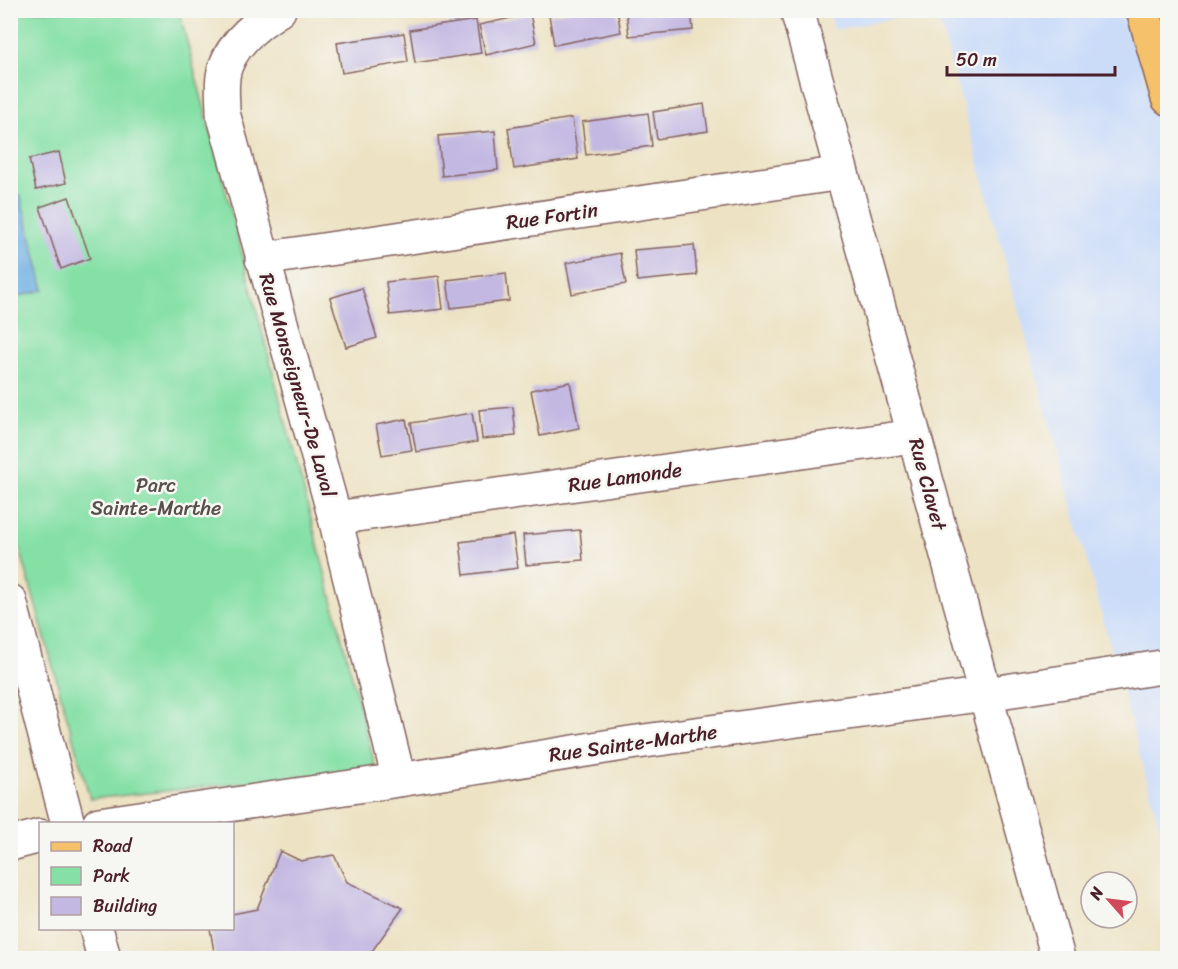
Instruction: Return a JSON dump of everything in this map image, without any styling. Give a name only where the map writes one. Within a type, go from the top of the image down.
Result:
[{"type":"main road","points":[[1143,10],[1167,98]]},
{"type":"street","name":"Rue Monseigneur-De Laval","points":[[279,10],[259,22],[240,42],[226,65],[222,87],[223,113],[335,518],[399,780]]},
{"type":"street","name":"Rue Clavet","points":[[797,10],[1058,958]]},
{"type":"street","name":"Rue Fortin","points":[[262,259],[842,173]]},
{"type":"street","name":"Rue Lamonde","points":[[335,518],[914,435]]},
{"type":"street","points":[[10,602],[67,822]]},
{"type":"street","name":"Rue Sainte-Marthe","points":[[113,822],[399,780],[630,742],[986,694],[1167,666]]},
{"type":"street","points":[[10,844],[39,836]]},
{"type":"street","points":[[97,930],[104,958]]},
{"type":"shaded area","points":[[829,10],[930,10],[930,11],[834,30]]},
{"type":"shaded area","points":[[937,11],[1126,11],[1167,157],[1167,854]]},
{"type":"green space","name":"Parc Sainte-Marthe","points":[[10,11],[179,11],[376,769],[90,799],[11,517]]},
{"type":"water","points":[[20,194],[44,290],[11,298],[11,197]]},
{"type":"building","points":[[575,10],[617,10],[621,32],[554,45],[549,15]]},
{"type":"building","points":[[626,10],[691,10],[693,30],[629,36]]},
{"type":"building","points":[[530,14],[536,43],[486,55],[479,25]]},
{"type":"building","points":[[476,20],[481,53],[415,63],[410,30]]},
{"type":"building","points":[[404,33],[408,62],[342,73],[337,43]]},
{"type":"building","points":[[704,104],[708,131],[657,139],[653,112]]},
{"type":"building","points":[[648,113],[652,146],[586,155],[582,122]]},
{"type":"building","points":[[572,118],[578,159],[514,169],[508,128]]},
{"type":"building","points":[[495,131],[498,170],[442,176],[438,136]]},
{"type":"building","points":[[59,152],[66,183],[36,190],[29,159]]},
{"type":"building","points":[[69,197],[90,258],[61,269],[40,207]]},
{"type":"building","points":[[694,245],[697,275],[637,281],[634,250]]},
{"type":"building","points":[[620,253],[626,284],[572,294],[566,263]]},
{"type":"building","points":[[506,273],[509,301],[451,308],[447,280]]},
{"type":"building","points":[[439,276],[443,309],[390,315],[386,282]]},
{"type":"building","points":[[362,288],[377,338],[346,347],[330,298]]},
{"type":"building","points":[[570,382],[579,428],[540,436],[531,390]]},
{"type":"building","points":[[513,407],[516,436],[482,439],[479,410]]},
{"type":"building","points":[[472,413],[477,442],[416,452],[411,423]]},
{"type":"building","points":[[406,419],[412,450],[382,455],[376,425]]},
{"type":"building","points":[[580,530],[583,560],[526,565],[523,535]]},
{"type":"building","points":[[513,535],[518,568],[464,575],[460,542]]},
{"type":"building","points":[[280,851],[301,861],[334,855],[347,882],[403,908],[367,958],[215,958],[210,930],[234,930],[234,914],[257,909]]}]
